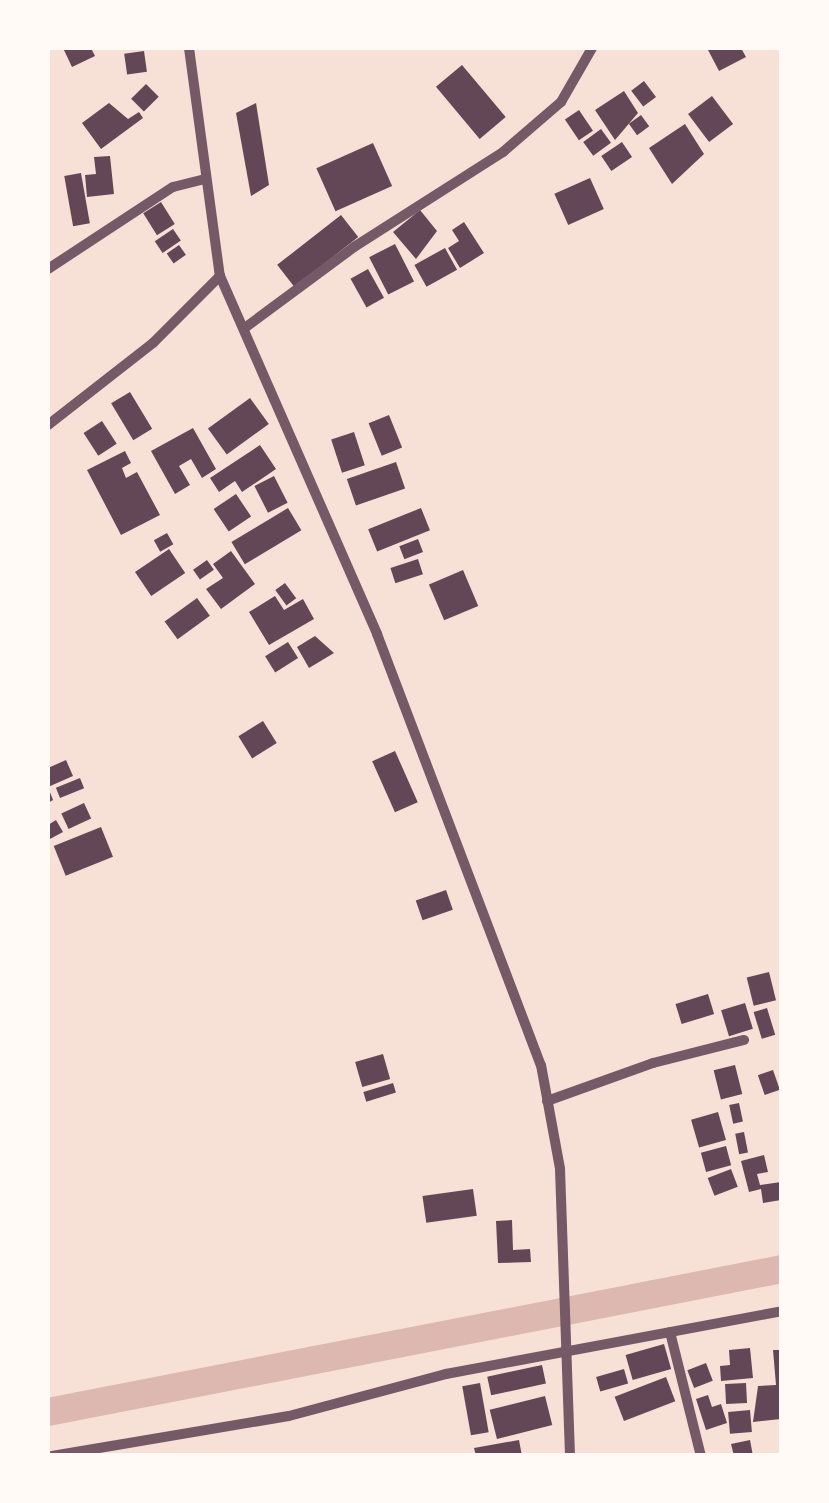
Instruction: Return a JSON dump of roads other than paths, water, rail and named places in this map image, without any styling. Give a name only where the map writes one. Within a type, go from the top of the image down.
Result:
[{"type":"street","points":[[189,48],[220,276],[246,327],[467,860],[541,1065],[560,1169],[570,1456]]},
{"type":"street","points":[[246,327],[354,247],[503,152],[561,102],[592,48]]},
{"type":"street","points":[[48,269],[173,187],[205,179]]},
{"type":"street","points":[[48,425],[153,343],[220,276]]},
{"type":"street","points":[[548,1100],[653,1062],[744,1040]]},
{"type":"street","points":[[52,1456],[289,1416],[566,1350],[782,1310]]},
{"type":"street","points":[[670,1332],[702,1456]]},
{"type":"waterway","points":[[48,1412],[782,1269]]}]
